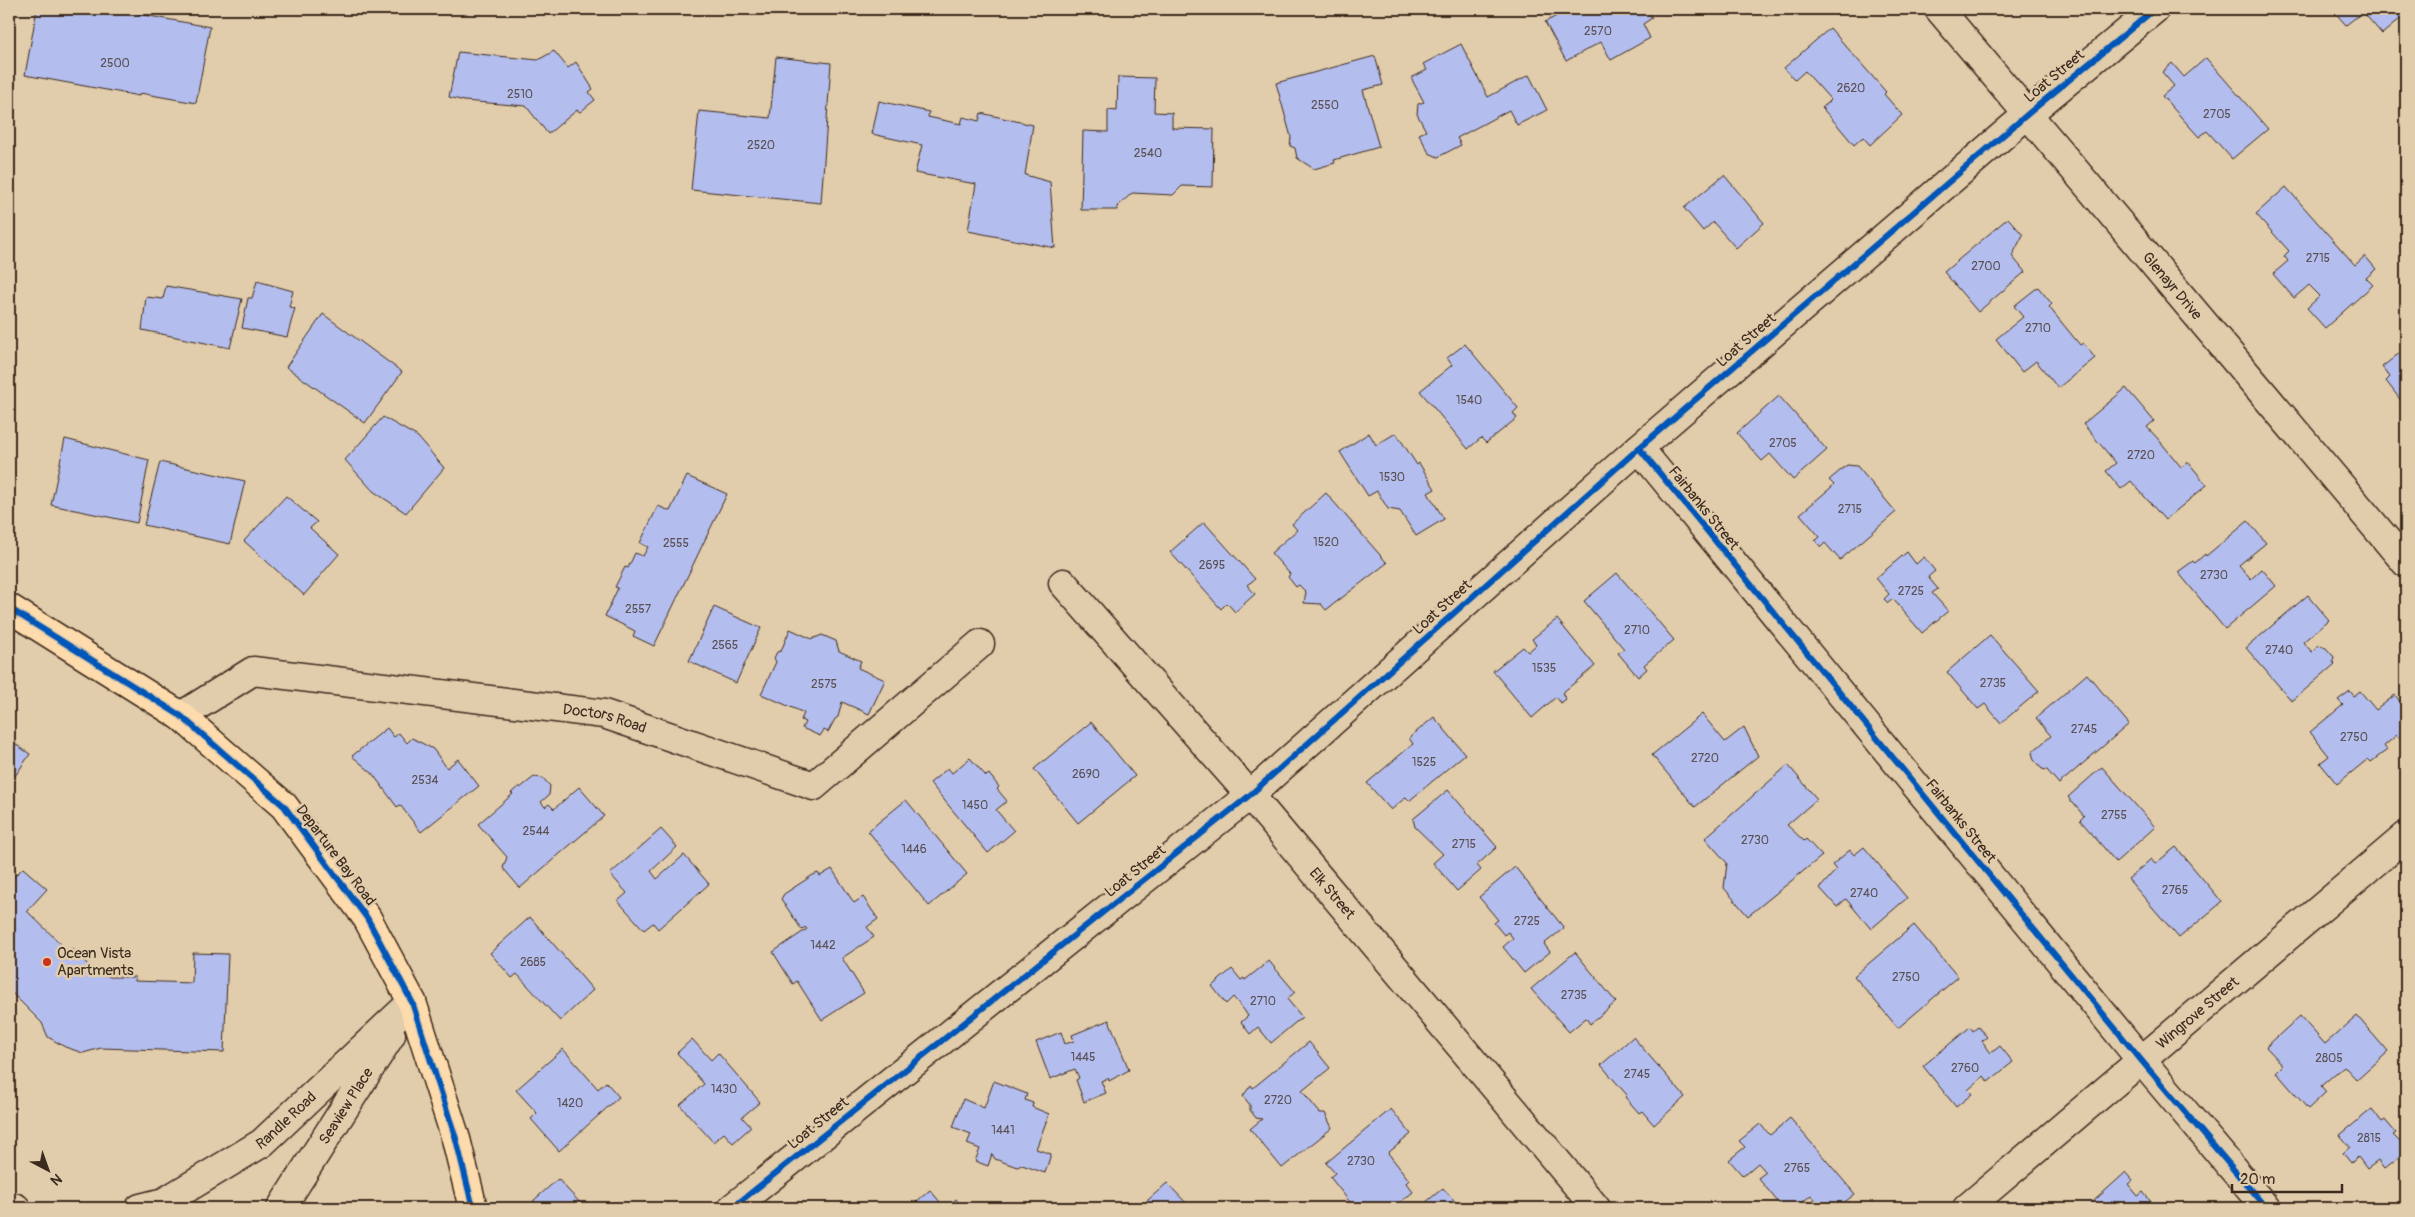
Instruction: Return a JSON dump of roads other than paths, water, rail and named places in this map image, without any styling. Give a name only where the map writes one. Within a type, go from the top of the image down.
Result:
[{"type":"main road","name":"Departure Bay Road","points":[[9,608],[181,716],[284,806],[368,918],[412,1002],[456,1139],[472,1208]]},
{"type":"street","name":"Glenayr Drive","points":[[1939,9],[2029,113],[2406,563]]},
{"type":"street","name":"Loat Street","points":[[732,1208],[1250,795],[1639,448],[2029,113],[2155,9]]},
{"type":"street","name":"Fairbanks Street","points":[[1639,448],[2141,1060],[2266,1208]]},
{"type":"street","name":"Elk Street","points":[[1063,584],[1250,795],[1596,1208]]},
{"type":"street","name":"Doctors Road","points":[[181,716],[253,671],[604,714],[814,786],[980,644]]},
{"type":"street","name":"Wingrove Street","points":[[1967,1208],[2406,836]]},
{"type":"street","name":"Randle Road","points":[[140,1208],[164,1202],[262,1143],[412,1002]]},
{"type":"street","name":"Seaview Place","points":[[281,1208],[412,1002]]},
{"type":"street","points":[[9,1206],[16,1208]]},
{"type":"place","name":"Ocean Vista Apartments","points":[[47,962]]}]
